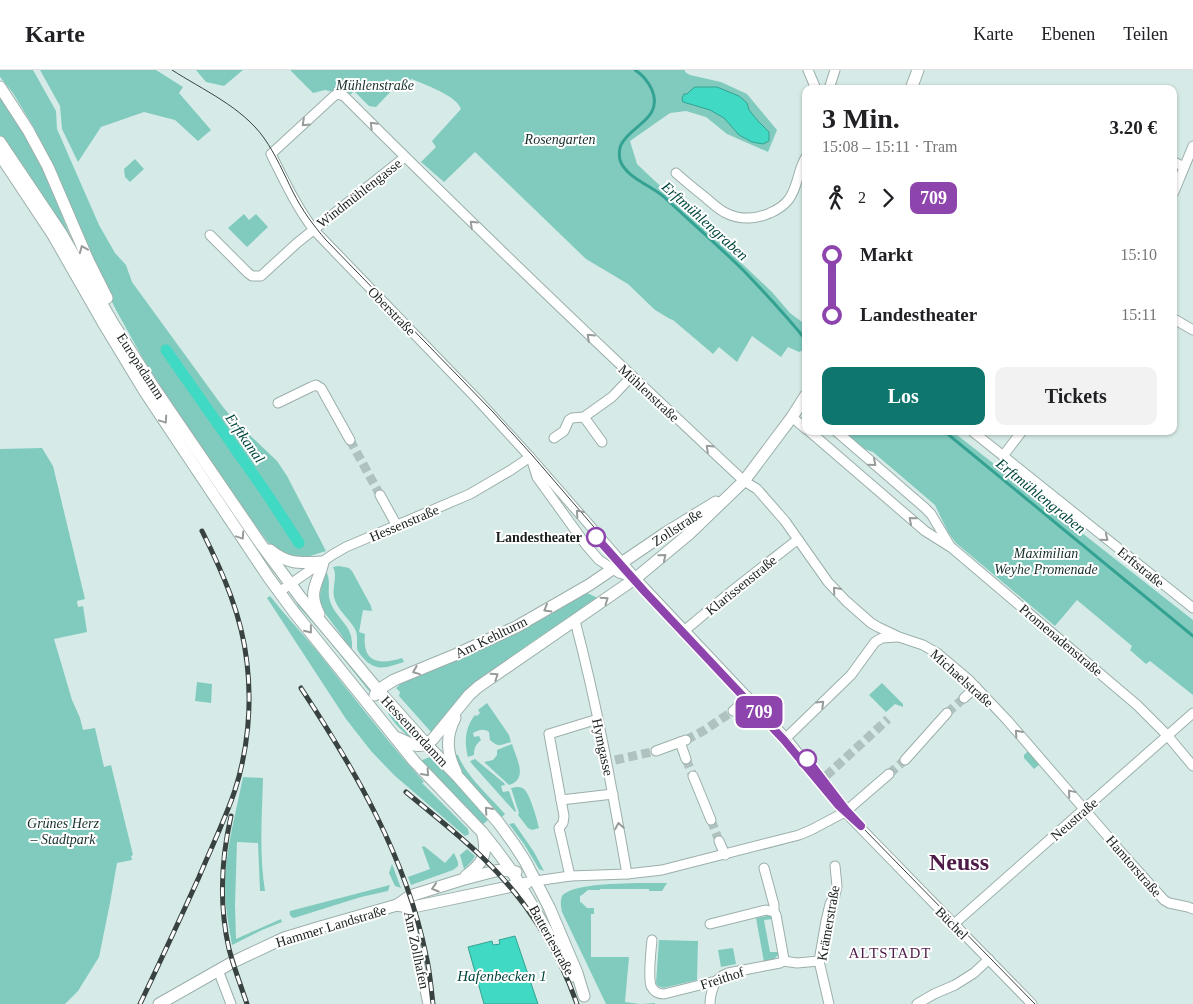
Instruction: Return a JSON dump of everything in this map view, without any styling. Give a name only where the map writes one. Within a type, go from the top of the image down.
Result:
[{"type":"main road","points":[[912,85],[918,70]]},
{"type":"main road","points":[[0,87],[28,130],[44,160],[88,260],[153,386]]},
{"type":"main road","name":"Europadamm","points":[[0,142],[61,233],[114,325],[153,386],[290,584]]},
{"type":"main road","name":"Europadamm","points":[[0,155],[52,235],[145,392],[279,592]]},
{"type":"main road","name":"Zollstraße","points":[[636,578],[689,534],[744,481],[802,405]]},
{"type":"main road","name":"Zollstraße","points":[[617,566],[667,532],[733,492]]},
{"type":"main road","points":[[260,543],[282,559],[290,562],[323,562],[313,592],[314,605],[322,622]]},
{"type":"main road","name":"Am Kehlturm","points":[[378,690],[394,680],[516,627],[590,585],[617,566]]},
{"type":"main road","name":"Am Kehlturm","points":[[426,745],[478,687],[636,578]]},
{"type":"main road","name":"Hessentordamm","points":[[290,584],[426,745],[460,778],[498,822],[514,844],[536,881]]},
{"type":"main road","name":"Hessentordamm","points":[[279,592],[394,736],[427,775],[483,834],[520,884]]},
{"type":"main road","points":[[376,714],[374,702],[378,690]]},
{"type":"main road","name":"Am Kehlturm","points":[[460,778],[450,758],[448,740],[453,721],[464,702]]},
{"type":"main road","points":[[394,736],[414,746],[426,745]]},
{"type":"main road","name":"Hammer Landstraße","points":[[461,880],[477,867],[483,858],[486,844],[483,834]]},
{"type":"main road","points":[[493,890],[511,870],[516,854],[514,844]]},
{"type":"main road","points":[[511,870],[536,881]]},
{"type":"main road","name":"Hammer Landstraße","points":[[159,1004],[218,970],[293,935],[405,903],[461,880],[495,871],[511,870]]},
{"type":"main road","name":"Hammer Landstraße","points":[[405,903],[413,907],[536,881]]},
{"type":"main road","name":"Batteriestraße","points":[[536,881],[577,972],[586,1000]]},
{"type":"main road","name":"Batteriestraße","points":[[520,884],[586,1000]]},
{"type":"street","points":[[808,70],[814,85]]},
{"type":"street","points":[[830,85],[835,70]]},
{"type":"street","name":"Mühlenstraße","points":[[272,154],[334,96],[337,94],[344,96],[632,376],[744,481]]},
{"type":"street","points":[[1177,184],[1193,146]]},
{"type":"street","name":"Oberstraße","points":[[272,154],[301,213],[314,230],[530,456],[617,566]]},
{"type":"street","name":"Windmühlengasse","points":[[210,235],[248,273],[257,277],[264,273],[297,242],[405,157]]},
{"type":"street","points":[[1177,164],[1184,167]]},
{"type":"street","points":[[676,173],[716,207],[740,218],[753,218],[769,214],[788,201],[802,166]]},
{"type":"street","points":[[1177,321],[1193,330]]},
{"type":"street","points":[[554,438],[564,431],[569,420],[584,417],[612,397],[632,376]]},
{"type":"street","points":[[278,403],[311,386],[322,388],[350,440]]},
{"type":"street","points":[[584,417],[602,442]]},
{"type":"street","points":[[792,417],[802,425]]},
{"type":"street","name":"Promenadenstraße","points":[[814,435],[925,531],[952,548],[1137,705],[1167,735],[1193,766]]},
{"type":"street","name":"Promenadenstraße","points":[[841,435],[931,514],[952,548]]},
{"type":"street","name":"Erftstraße","points":[[977,435],[1193,608]]},
{"type":"street","points":[[1003,456],[1019,435]]},
{"type":"street","name":"Oberstraße","points":[[530,456],[537,478],[599,560],[617,566],[636,578],[824,779],[845,812],[873,841]]},
{"type":"street","name":"Hessenstraße","points":[[279,592],[346,547],[470,494],[511,470],[530,456]]},
{"type":"street","name":"Michaelstraße","points":[[744,481],[757,489],[785,521],[837,593],[871,623],[937,653],[969,680],[1007,720],[1085,810]]},
{"type":"street","points":[[380,495],[397,526]]},
{"type":"street","name":"Klarissenstraße","points":[[684,630],[797,540]]},
{"type":"street","name":"Hymgasse","points":[[575,621],[598,719],[611,760],[613,794],[627,874]]},
{"type":"street","points":[[871,623],[875,631],[875,642]]},
{"type":"street","points":[[786,738],[851,675],[875,642],[882,638],[899,637]]},
{"type":"street","points":[[964,698],[976,687]]},
{"type":"street","points":[[733,711],[748,697]]},
{"type":"street","points":[[905,760],[947,713]]},
{"type":"street","name":"Neustraße","points":[[954,924],[1193,713]]},
{"type":"street","points":[[570,876],[560,828],[564,816],[562,800],[549,734],[598,719]]},
{"type":"street","points":[[656,751],[683,741],[686,758]]},
{"type":"street","points":[[536,881],[570,876],[627,874],[662,870],[799,835],[845,812],[888,774]]},
{"type":"street","points":[[693,776],[711,820]]},
{"type":"street","points":[[562,800],[613,794]]},
{"type":"street","name":"Hamtorstraße","points":[[1085,810],[1164,900],[1193,909]]},
{"type":"street","points":[[719,841],[725,855]]},
{"type":"street","name":"Büchel","points":[[873,841],[1032,1004]]},
{"type":"street","name":"Krämerstraße","points":[[829,1004],[819,961],[826,921],[837,886],[836,866]]},
{"type":"street","points":[[764,868],[774,905],[783,961]]},
{"type":"street","name":"Am Zollhafen","points":[[405,903],[428,1004]]},
{"type":"street","points":[[710,924],[766,910],[774,912]]},
{"type":"street","name":"Freithof","points":[[652,940],[651,985],[656,992],[664,994],[716,981],[728,973],[783,961],[797,963],[819,961]]},
{"type":"street","points":[[918,1004],[974,973],[989,959]]},
{"type":"street","points":[[218,970],[231,1004]]},
{"type":"street","points":[[710,1004],[710,996],[716,981]]},
{"type":"green space","points":[[0,70],[33,70],[56,111],[57,129],[99,225],[115,253],[126,265],[132,282],[223,407],[277,461],[287,476],[326,551],[299,557],[288,556],[278,552],[267,541],[221,478],[146,364],[116,310],[92,261],[56,170],[33,126],[13,93],[0,77]],"holes":[[[168,348],[269,491],[301,542],[296,545],[264,496],[162,353]]]},
{"type":"green space","points":[[40,70],[156,70],[183,87],[179,93],[211,130],[198,141],[175,120],[144,112],[101,127],[78,162],[62,129],[60,106]]},
{"type":"green space","points":[[196,70],[243,70],[224,86],[206,82]]},
{"type":"green space","name":"Rosengarten","points":[[290,70],[685,70],[690,75],[721,82],[747,94],[777,130],[768,152],[727,134],[706,117],[686,111],[670,113],[630,141],[637,164],[772,292],[790,313],[802,322],[802,350],[799,352],[788,347],[781,357],[752,336],[737,362],[719,347],[713,354],[673,320],[655,310],[628,284],[586,259],[475,152],[444,182],[421,162],[436,147],[432,141],[461,109],[447,95],[412,79],[397,85],[376,107],[369,106],[354,91],[349,96],[325,90],[313,93]]},
{"type":"green space","points":[[0,97],[23,130],[44,170],[72,241],[70,243],[0,137]]},
{"type":"green space","points":[[135,159],[144,169],[130,182],[125,177],[124,169]]},
{"type":"green space","points":[[244,214],[249,220],[256,214],[268,227],[247,247],[228,228]]},
{"type":"green space","name":"Maximilian Weyhe Promenade","points":[[847,435],[957,435],[1193,620],[1193,695],[1150,661],[1146,664],[1130,650],[1132,646],[1077,600],[1055,626],[956,543],[948,532],[935,505],[873,452],[862,448]]},
{"type":"green space","name":"Grünes Herz – Stadtpark","points":[[42,448],[53,466],[85,599],[77,601],[78,607],[83,606],[87,632],[54,639],[83,730],[95,728],[104,767],[111,765],[133,855],[131,856],[132,860],[117,863],[99,957],[78,991],[65,1004],[0,1004],[0,449]]},
{"type":"green space","points":[[333,567],[349,568],[352,571],[371,606],[372,611],[363,610],[359,632],[365,634],[366,651],[369,656],[379,661],[402,658],[404,662],[389,667],[379,667],[370,664],[359,653],[355,629],[338,606],[334,597],[335,574]]},
{"type":"green space","points":[[327,573],[330,601],[351,636],[352,648],[349,650],[342,636],[321,608],[319,599],[324,575]]},
{"type":"green space","points":[[587,593],[598,598],[529,644],[431,732],[399,696],[400,692],[396,688],[403,682],[458,660],[524,629]]},
{"type":"green space","points":[[270,596],[424,782],[422,783],[468,829],[469,834],[465,836],[394,775],[371,751],[346,719],[267,598]]},
{"type":"green space","points":[[296,596],[371,690],[369,691],[326,637],[298,606]]},
{"type":"green space","points":[[197,682],[212,684],[211,703],[195,701]]},
{"type":"green space","points":[[882,683],[903,704],[903,707],[895,704],[886,712],[869,695]]},
{"type":"green space","points":[[487,703],[509,735],[511,742],[498,745],[490,740],[489,732],[477,731],[473,733],[474,737],[479,736],[481,740],[474,750],[474,755],[468,757],[466,746],[467,730],[475,715],[477,716],[480,713],[478,710]]},
{"type":"green space","points":[[388,710],[416,739],[414,741],[395,723]]},
{"type":"green space","points":[[512,744],[520,773],[515,782],[509,785],[484,762],[493,760],[497,755],[497,750]]},
{"type":"green space","points":[[1027,752],[1040,764],[1034,769],[1024,758]]},
{"type":"green space","points":[[454,754],[458,755],[472,778],[505,814],[502,817],[464,775]]},
{"type":"green space","points":[[432,756],[488,820],[482,825],[420,761]]},
{"type":"green space","points":[[475,759],[504,783],[505,785],[501,786],[503,792],[509,791],[515,812],[472,764],[470,761]]},
{"type":"green space","points":[[243,777],[263,778],[261,849],[265,891],[260,891],[258,843],[237,842],[236,939],[281,919],[282,922],[232,945],[227,916],[225,873]]},
{"type":"green space","points":[[511,788],[524,789],[529,796],[539,828],[532,830],[528,828],[518,815]]},
{"type":"green space","points":[[514,823],[534,852],[544,871],[539,869],[509,824]]},
{"type":"green space","points":[[424,846],[445,863],[454,853],[458,866],[453,870],[411,885],[408,877],[430,869],[422,847]]},
{"type":"green space","points":[[467,849],[475,856],[464,869],[460,855]]},
{"type":"green space","points":[[392,864],[401,888],[395,886],[389,873]]},
{"type":"green space","points":[[667,883],[662,891],[649,891],[649,889],[600,889],[588,890],[580,896],[580,902],[587,908],[594,908],[594,914],[591,914],[591,957],[629,957],[625,1002],[640,1004],[606,1004],[562,912],[561,898],[569,891],[595,885]]},
{"type":"green space","points":[[390,885],[388,891],[361,897],[294,918],[290,914],[290,911]]},
{"type":"green space","points":[[772,915],[773,919],[764,920],[770,952],[778,952],[779,954],[772,961],[764,962],[756,918]]},
{"type":"green space","points":[[659,940],[698,941],[697,980],[663,988],[658,986],[656,983]]},
{"type":"green space","points":[[733,948],[736,964],[721,967],[718,950]]},
{"type":"water","points":[[695,87],[717,87],[739,96],[747,103],[749,110],[769,132],[769,141],[763,144],[752,142],[739,135],[724,118],[710,110],[683,102],[684,94],[687,94]]},
{"type":"water","name":"Hafenbecken 1","points":[[515,936],[538,1004],[484,1004],[468,947],[492,941],[493,945],[500,944],[499,940]]},
{"type":"waterway","name":"Erftmühlengraben","points":[[635,70],[649,84],[654,100],[650,115],[625,138],[621,145],[619,157],[623,166],[633,176],[664,197],[725,253],[761,289],[802,335]]},
{"type":"waterway","name":"Erftkanal","points":[[166,350],[299,543]]},
{"type":"waterway","name":"Erftmühlengraben","points":[[949,435],[1193,636]]},
{"type":"tunnel","points":[[350,440],[380,495]]},
{"type":"tunnel","points":[[947,713],[964,698]]},
{"type":"tunnel","points":[[686,740],[733,711]]},
{"type":"tunnel","points":[[826,776],[888,719]]},
{"type":"tunnel","points":[[615,760],[656,751]]},
{"type":"tunnel","points":[[686,759],[693,776]]},
{"type":"tunnel","points":[[889,774],[905,760]]},
{"type":"tunnel","points":[[711,820],[719,841]]},
{"type":"tram line","points":[[172,70],[233,108],[255,127],[272,151],[296,199],[326,240],[493,412],[637,577],[788,737],[861,826],[1035,1004]]},
{"type":"tram line","name":"709","points":[[596,537],[804,762],[838,805],[861,826],[846,810],[807,759]]},
{"type":"railway","points":[[140,1004],[227,812],[235,790],[246,743],[249,695],[247,663],[241,628],[230,595],[202,531]]},
{"type":"railway","points":[[301,688],[359,783],[392,849],[406,883],[417,919],[427,961],[433,1004]]},
{"type":"railway","points":[[406,792],[473,848],[512,889],[550,944],[577,1004]]},
{"type":"railway","points":[[231,816],[223,866],[224,916],[229,949],[247,1004]]},
{"type":"place","name":"Landestheater","points":[[596,537]]},
{"type":"district","name":"Neuss","points":[[959,862]]},
{"type":"district","name":"ALTSTADT","points":[[890,953]]}]
